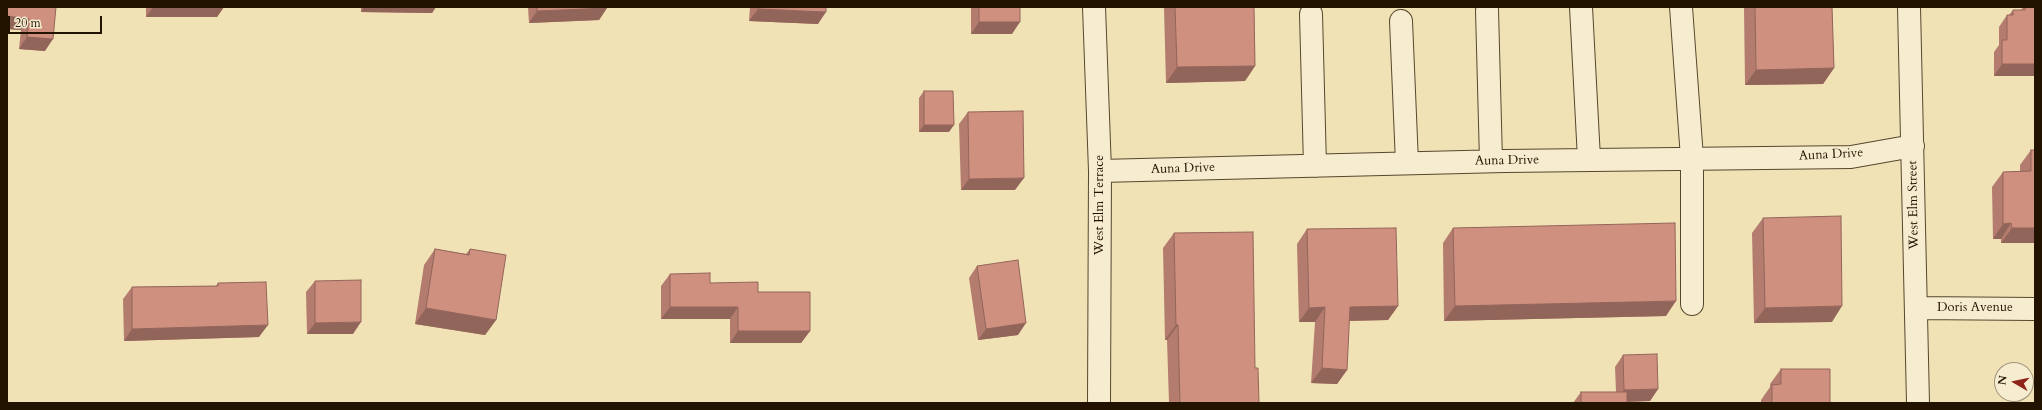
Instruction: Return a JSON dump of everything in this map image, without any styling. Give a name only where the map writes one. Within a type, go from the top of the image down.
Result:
[{"type":"street","name":"West Elm Terrace","points":[[1094,7],[1100,171],[1099,403]]},
{"type":"street","points":[[1580,7],[1588,160]]},
{"type":"street","points":[[1681,7],[1692,158],[1692,304]]},
{"type":"street","name":"West Elm Street","points":[[1909,7],[1918,403]]},
{"type":"street","points":[[1487,10],[1491,161]]},
{"type":"street","points":[[1311,14],[1315,166]]},
{"type":"street","points":[[1401,21],[1407,163]]},
{"type":"street","name":"Auna Drive","points":[[1100,171],[1491,161],[1851,157],[1913,146]]},
{"type":"street","name":"Doris Avenue","points":[[1916,308],[2035,308]]},
{"type":"building","points":[[7,7],[56,7],[53,39],[27,37],[29,19],[7,16]]},
{"type":"building","points":[[537,7],[607,7],[607,8],[537,11]]},
{"type":"building","points":[[758,7],[826,7],[826,12],[758,9]]},
{"type":"building","points":[[979,7],[1020,7],[1020,22],[979,22]]},
{"type":"building","points":[[1175,7],[1254,7],[1255,66],[1177,67]]},
{"type":"building","points":[[1755,7],[1832,7],[1834,68],[1756,70]]},
{"type":"building","points":[[2025,7],[2035,7],[2035,64],[2002,64],[2002,40],[2007,40],[2007,15],[2013,15],[2013,10],[2025,10]]},
{"type":"building","points":[[924,91],[953,91],[954,125],[924,125]]},
{"type":"building","points":[[1023,111],[1024,178],[969,179],[968,112]]},
{"type":"building","points":[[2031,150],[2035,150],[2035,228],[2012,228],[2011,223],[2003,224],[2003,172],[2031,171]]},
{"type":"building","points":[[1841,216],[1842,306],[1765,308],[1763,218]]},
{"type":"building","points":[[1675,223],[1676,301],[1455,306],[1453,228]]},
{"type":"building","points":[[1396,228],[1398,306],[1350,307],[1347,370],[1322,368],[1325,307],[1309,308],[1307,229]]},
{"type":"building","points":[[1253,232],[1255,368],[1258,368],[1259,403],[1180,403],[1178,325],[1176,325],[1174,233]]},
{"type":"building","points":[[435,249],[469,255],[470,249],[506,255],[496,320],[426,308]]},
{"type":"building","points":[[1018,260],[1026,323],[986,329],[977,266]]},
{"type":"building","points":[[710,273],[710,283],[758,282],[758,292],[810,292],[810,331],[738,331],[738,307],[670,307],[670,274]]},
{"type":"building","points":[[361,280],[361,322],[315,323],[315,281]]},
{"type":"building","points":[[266,282],[268,325],[132,329],[132,287],[218,286],[218,283]]},
{"type":"building","points":[[1657,354],[1658,389],[1624,390],[1623,355]]},
{"type":"building","points":[[1781,369],[1830,369],[1830,403],[1772,403],[1772,385],[1781,384]]},
{"type":"building","points":[[1581,392],[1627,392],[1627,403],[1581,403]]}]
